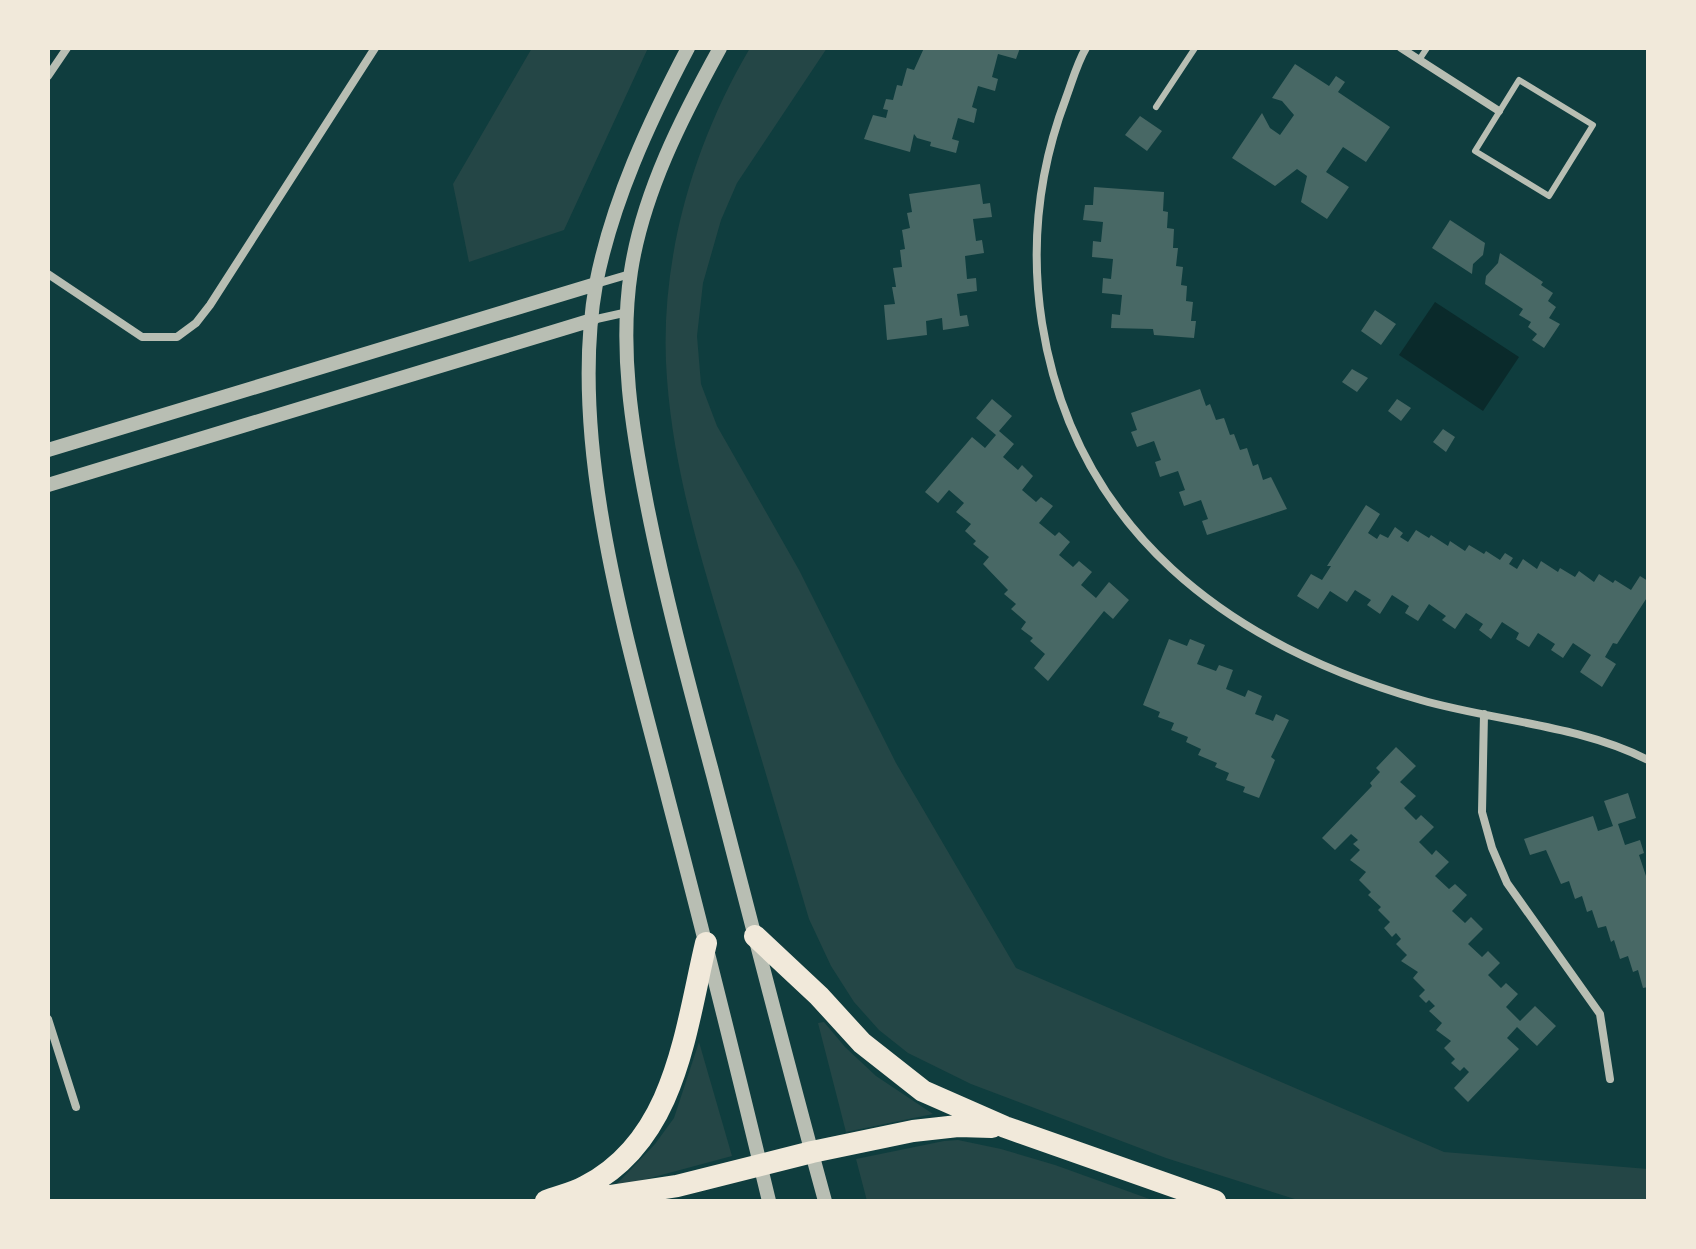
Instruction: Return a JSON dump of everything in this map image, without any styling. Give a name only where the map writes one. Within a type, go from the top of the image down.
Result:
[{"type":"highway","points":[[755,936],[819,996],[862,1043],[923,1091],[1005,1127],[1215,1201]]},
{"type":"highway","points":[[546,1201],[586,1187],[623,1161],[664,1103],[679,1066],[706,943]]},
{"type":"highway","points":[[578,1201],[677,1186],[760,1164],[913,1131],[958,1126],[1005,1127]]},
{"type":"street","points":[[48,76],[67,48]]},
{"type":"street","points":[[48,274],[142,337],[177,337],[196,323],[210,305],[373,51],[360,48]]},
{"type":"street","points":[[688,48],[632,168],[612,223],[596,284],[588,392],[592,448],[604,522],[639,683],[769,1201]]},
{"type":"street","points":[[720,48],[695,94],[659,174],[636,244],[630,274],[628,387],[632,430],[665,594],[825,1201]]},
{"type":"street","points":[[1086,48],[1050,142],[1041,178],[1035,241],[1038,299],[1045,342],[1073,432],[1098,479],[1127,523],[1194,589],[1243,624],[1293,652],[1422,700],[1608,743],[1648,760]]},
{"type":"street","points":[[1401,48],[1499,111]]},
{"type":"street","points":[[48,450],[630,274]]},
{"type":"street","points":[[48,485],[592,320],[628,312]]},
{"type":"street","points":[[1484,714],[1482,812],[1492,848],[1507,883],[1600,1014],[1610,1079]]},
{"type":"street","points":[[48,1019],[76,1107]]},
{"type":"lane","points":[[1156,107],[1195,48]]},
{"type":"lane","points":[[1419,60],[1427,48]]},
{"type":"lane","points":[[1519,80],[1593,125],[1549,196],[1475,151],[1499,111],[1519,80]]},
{"type":"shaded area","points":[[532,48],[648,48],[564,230],[469,262],[453,184]]},
{"type":"shaded area","points":[[750,48],[827,48],[737,183],[721,220],[703,283],[697,336],[701,384],[717,426],[799,570],[896,763],[1016,968],[1444,1152],[1648,1169],[1648,1201],[1301,1201],[1166,1158],[971,1084],[908,1053],[879,1030],[854,1002],[831,966],[809,919],[700,554],[676,450],[667,379],[668,293],[683,208],[711,125]]},
{"type":"shaded area","points":[[1435,302],[1519,357],[1483,411],[1399,355]]},
{"type":"shaded area","points":[[824,1022],[876,1076],[933,1114],[846,1132],[818,1023]]},
{"type":"shaded area","points":[[699,1042],[732,1156],[613,1188],[655,1144],[674,1118]]},
{"type":"shaded area","points":[[958,1140],[1055,1165],[1155,1201],[867,1201],[856,1159]]},
{"type":"building","points":[[924,48],[1020,48],[1016,59],[998,54],[992,77],[998,79],[995,91],[978,86],[972,107],[977,109],[974,123],[958,118],[952,139],[959,141],[956,153],[930,146],[931,142],[914,134],[910,152],[864,139],[873,115],[886,118],[888,110],[883,109],[886,99],[893,100],[897,85],[902,86],[907,68],[914,70]]},
{"type":"building","points":[[1295,64],[1329,86],[1336,76],[1345,82],[1338,92],[1390,127],[1366,162],[1343,147],[1326,172],[1349,187],[1327,219],[1301,202],[1307,176],[1297,169],[1275,186],[1232,158],[1262,113],[1270,128],[1280,135],[1294,115],[1282,101],[1272,98]]},
{"type":"building","points":[[1140,116],[1162,131],[1147,151],[1125,135]]},
{"type":"building","points":[[980,184],[983,204],[990,203],[992,217],[973,219],[976,241],[982,240],[984,253],[965,256],[967,279],[976,278],[977,291],[957,294],[960,316],[967,315],[969,326],[943,330],[942,318],[926,321],[927,335],[887,340],[884,305],[895,304],[893,268],[902,267],[900,250],[905,249],[902,230],[910,228],[907,213],[912,212],[909,194]]},
{"type":"building","points":[[1094,187],[1164,192],[1163,211],[1168,212],[1167,228],[1174,229],[1173,248],[1178,248],[1176,266],[1183,267],[1181,285],[1187,286],[1186,301],[1193,302],[1191,321],[1196,321],[1194,338],[1154,335],[1153,329],[1111,328],[1112,314],[1120,315],[1122,295],[1102,293],[1103,278],[1111,279],[1113,259],[1092,257],[1093,241],[1101,242],[1103,222],[1083,220],[1085,205],[1093,205]]},
{"type":"building","points":[[1450,220],[1485,243],[1483,255],[1473,264],[1472,274],[1432,248]]},
{"type":"building","points":[[1500,253],[1543,282],[1541,285],[1553,293],[1548,301],[1556,307],[1549,318],[1560,324],[1544,348],[1532,340],[1537,334],[1528,327],[1531,322],[1519,315],[1523,309],[1485,284],[1486,276],[1498,263]]},
{"type":"building","points":[[1375,310],[1396,324],[1381,345],[1361,331]]},
{"type":"building","points":[[1352,369],[1368,378],[1357,392],[1342,382]]},
{"type":"building","points":[[1200,389],[1206,406],[1210,404],[1216,420],[1224,418],[1240,450],[1247,448],[1253,466],[1258,464],[1263,480],[1271,477],[1287,509],[1207,535],[1202,521],[1208,519],[1201,500],[1184,506],[1179,492],[1185,490],[1178,471],[1160,477],[1155,462],[1161,460],[1154,441],[1137,447],[1131,432],[1137,430],[1131,413]]},
{"type":"building","points":[[992,399],[1012,416],[999,431],[1014,444],[1003,457],[1018,470],[1022,465],[1033,476],[1022,490],[1036,502],[1041,497],[1053,506],[1039,523],[1055,536],[1059,532],[1070,542],[1059,555],[1073,567],[1079,561],[1092,572],[1081,585],[1096,598],[1109,582],[1129,600],[1113,619],[1104,611],[1048,681],[1034,668],[1045,654],[1030,641],[1033,638],[1021,629],[1026,622],[1011,609],[1016,604],[1004,594],[1008,590],[983,564],[989,557],[973,544],[976,541],[965,531],[971,524],[956,512],[964,503],[949,490],[938,503],[925,492],[972,437],[985,448],[996,435],[976,418]]},
{"type":"building","points":[[1397,399],[1411,408],[1401,421],[1388,411]]},
{"type":"building","points":[[1443,429],[1455,437],[1446,452],[1433,442]]},
{"type":"building","points":[[1366,505],[1380,514],[1368,533],[1377,539],[1380,534],[1388,538],[1395,527],[1403,533],[1400,537],[1408,542],[1416,530],[1448,546],[1450,541],[1465,551],[1469,545],[1500,560],[1505,553],[1513,558],[1509,564],[1517,569],[1523,559],[1537,569],[1541,561],[1558,572],[1560,568],[1575,577],[1579,571],[1594,582],[1599,574],[1631,590],[1640,576],[1648,581],[1648,596],[1605,657],[1616,664],[1602,687],[1580,672],[1591,655],[1573,643],[1563,658],[1551,650],[1555,644],[1538,633],[1529,647],[1516,639],[1519,633],[1502,622],[1491,639],[1479,630],[1483,624],[1466,613],[1455,629],[1442,620],[1446,616],[1429,604],[1418,621],[1405,613],[1409,606],[1392,595],[1380,614],[1367,605],[1371,600],[1355,590],[1347,602],[1330,591],[1318,609],[1297,596],[1311,574],[1322,580],[1331,566],[1327,566]]},
{"type":"building","points":[[1169,639],[1187,646],[1190,639],[1205,645],[1197,664],[1216,671],[1219,665],[1233,670],[1226,689],[1245,697],[1248,690],[1262,696],[1255,714],[1273,721],[1276,714],[1289,720],[1271,757],[1275,760],[1259,798],[1243,792],[1245,787],[1226,780],[1229,773],[1215,767],[1217,763],[1198,755],[1201,749],[1186,742],[1188,737],[1171,730],[1174,723],[1158,717],[1160,712],[1143,705]]},
{"type":"building","points":[[1396,747],[1416,766],[1400,782],[1416,796],[1404,808],[1416,820],[1421,815],[1434,827],[1419,842],[1432,855],[1436,850],[1449,862],[1435,876],[1449,889],[1455,884],[1467,895],[1452,911],[1465,923],[1471,917],[1483,929],[1468,944],[1482,957],[1488,951],[1500,963],[1488,975],[1501,988],[1506,983],[1518,994],[1506,1007],[1520,1021],[1535,1006],[1556,1026],[1537,1046],[1517,1027],[1507,1038],[1519,1049],[1468,1102],[1454,1088],[1469,1072],[1464,1067],[1460,1071],[1451,1063],[1455,1059],[1444,1048],[1451,1041],[1436,1030],[1442,1023],[1429,1011],[1435,1006],[1419,996],[1425,990],[1413,978],[1418,972],[1401,961],[1407,955],[1396,944],[1401,939],[1396,933],[1392,937],[1384,928],[1390,922],[1378,910],[1381,907],[1368,895],[1371,892],[1359,880],[1366,872],[1350,860],[1360,850],[1353,844],[1358,840],[1351,834],[1335,850],[1322,838],[1372,786],[1370,783],[1380,772],[1376,768]]},
{"type":"building","points":[[1628,793],[1636,818],[1618,824],[1625,845],[1640,840],[1644,853],[1639,855],[1648,876],[1648,987],[1643,988],[1638,970],[1633,972],[1628,956],[1620,959],[1606,926],[1598,928],[1592,910],[1587,912],[1582,896],[1575,899],[1569,881],[1561,884],[1546,850],[1530,855],[1524,839],[1593,816],[1598,831],[1613,826],[1604,801]]}]
